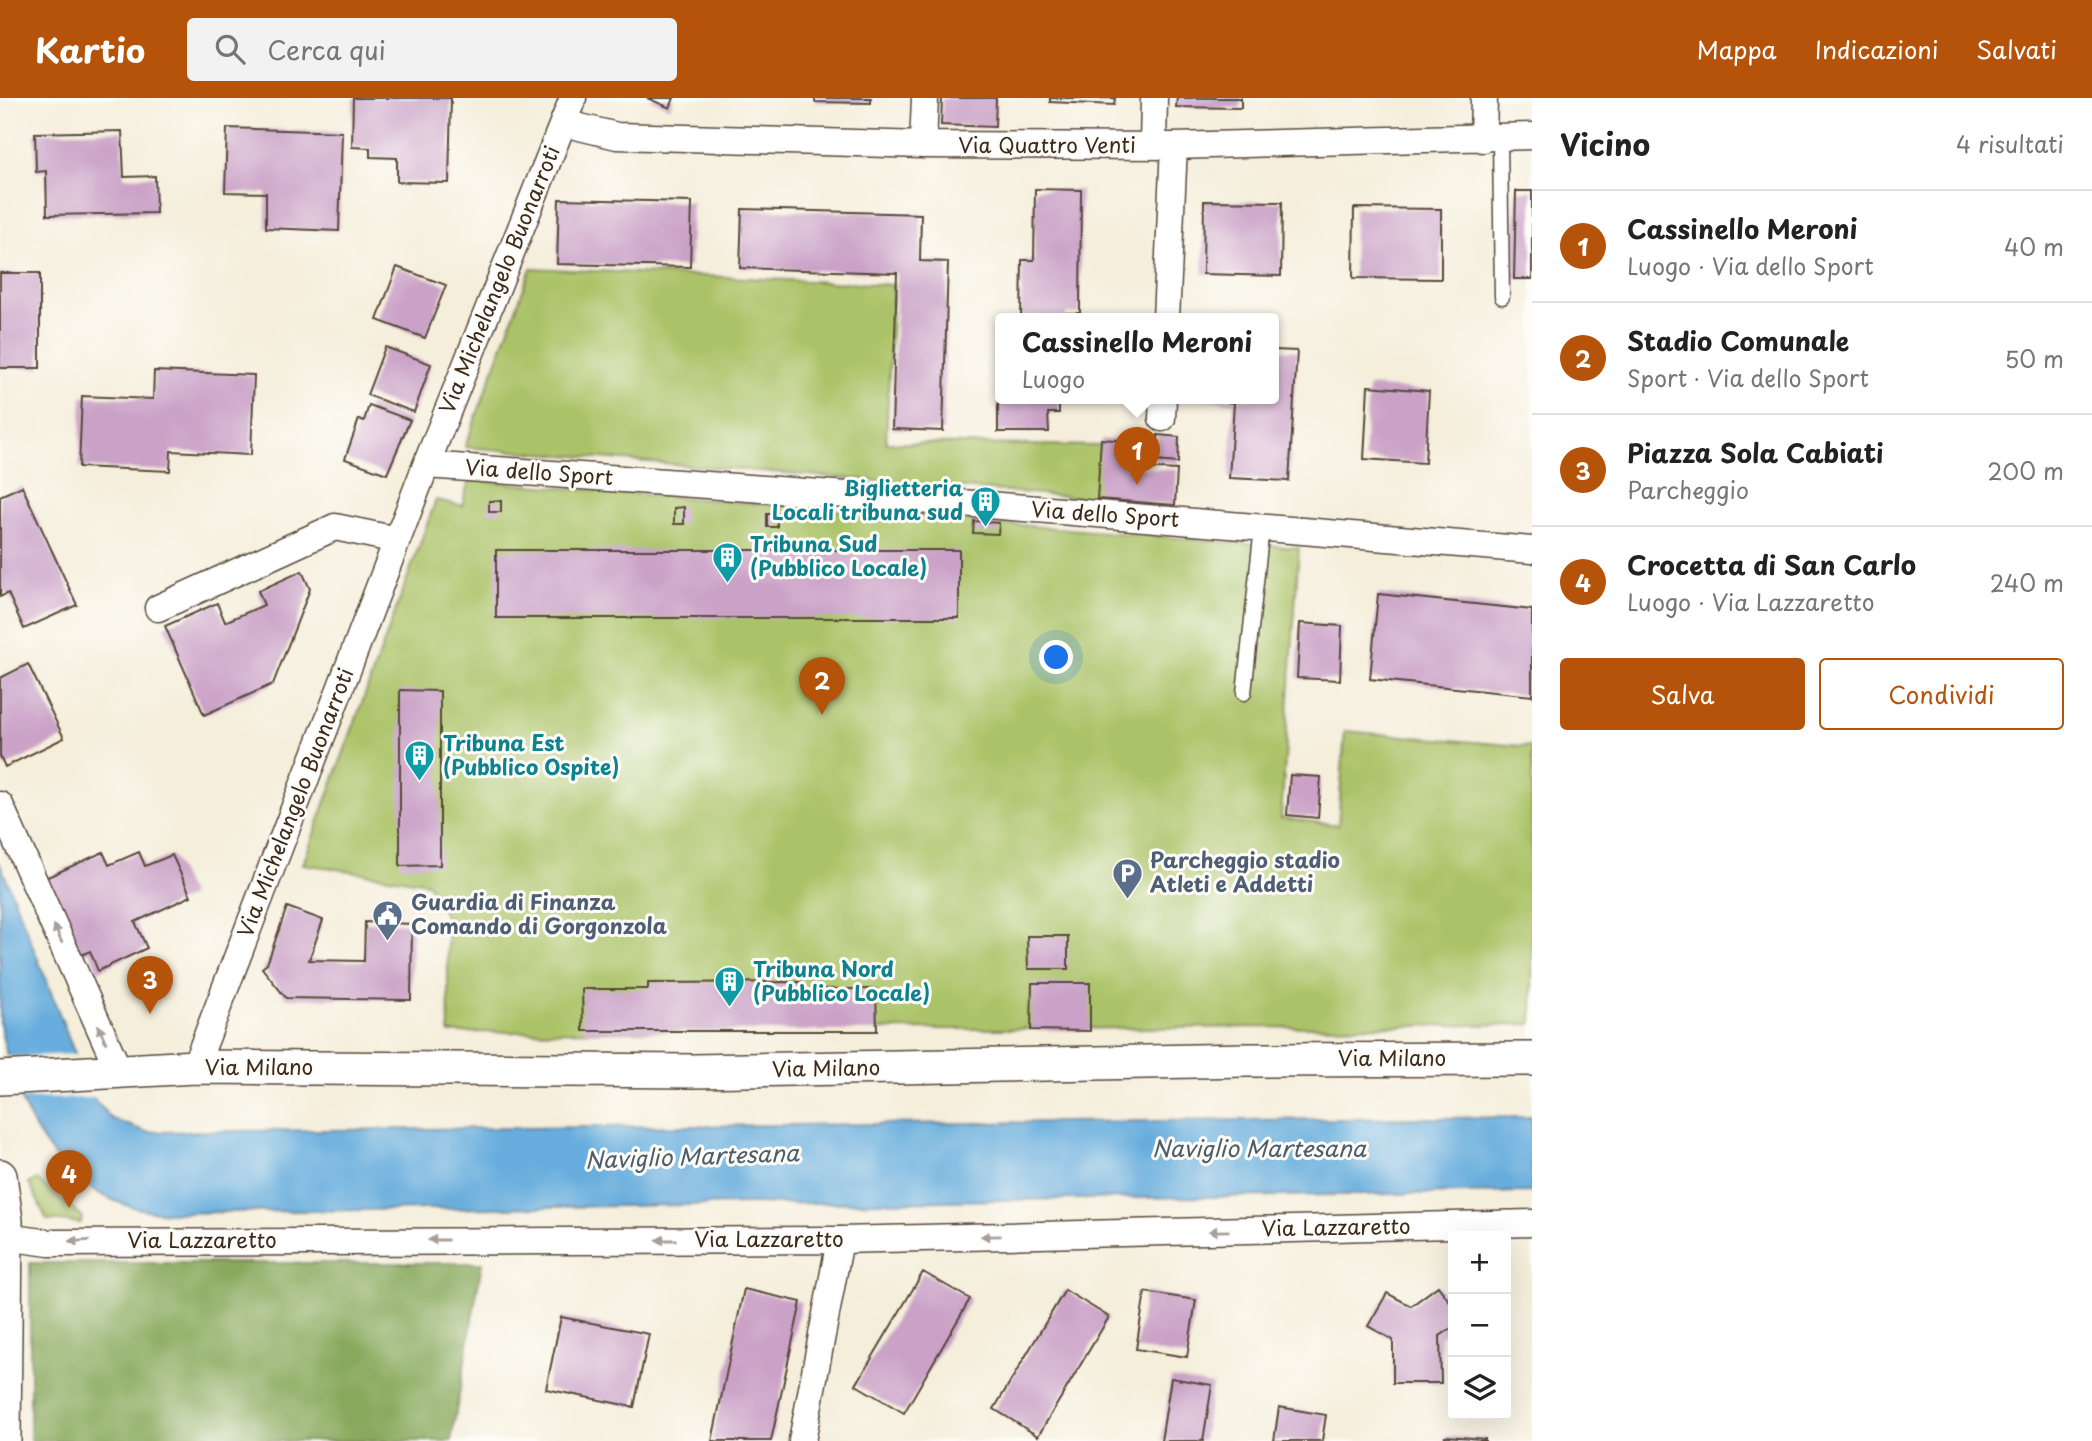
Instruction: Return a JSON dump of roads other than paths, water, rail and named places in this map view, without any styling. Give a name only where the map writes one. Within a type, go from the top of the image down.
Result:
[{"type":"street","name":"Via Michelangelo Buonarroti","points":[[195,1067],[426,465],[573,98]]},
{"type":"street","points":[[923,145],[925,98]]},
{"type":"street","points":[[1154,98],[1163,146],[1166,313]]},
{"type":"street","points":[[1484,98],[1491,139]]},
{"type":"street","name":"Via Quattro Venti","points":[[563,123],[617,136],[923,145],[1163,146],[1532,136]]},
{"type":"street","name":"Via dello Sport","points":[[426,465],[1472,543],[1532,550]]},
{"type":"street","points":[[158,608],[335,527],[397,540]]},
{"type":"street","points":[[0,805],[119,1071]]},
{"type":"street","name":"Via Milano","points":[[2,1078],[195,1067],[694,1071],[1232,1060],[1532,1059]]},
{"type":"street","points":[[0,1176],[6,1237],[5,1441]]},
{"type":"street","name":"Via Lazzaretto","points":[[6,1237],[49,1243],[840,1240],[1532,1223]]},
{"type":"street","points":[[802,1441],[840,1240]]},
{"type":"lane","points":[[1491,139],[1502,297]]},
{"type":"lane","points":[[1244,693],[1262,527]]},
{"type":"water","name":"Naviglio Martesana","points":[[0,863],[92,1097],[112,1119],[147,1132],[1532,1117],[1532,1192],[168,1213],[136,1208],[108,1198],[84,1184],[62,1165],[29,1118],[17,1090],[0,1023]]},
{"type":"place","name":"Cassinello Meroni","points":[[1137,485]]},
{"type":"place","name":"Biglietteria Locali tribuna sud","points":[[986,528]]},
{"type":"place","name":"Tribuna Sud (Pubblico Locale)","points":[[727,584]]},
{"type":"place","name":"Stadio Comunale","points":[[822,715]]},
{"type":"place","name":"Tribuna Est (Pubblico Ospite)","points":[[420,783]]},
{"type":"place","name":"Parcheggio stadio Atleti e Addetti","points":[[1127,900]]},
{"type":"place","name":"Guardia di Finanza Comando di Gorgonzola","points":[[388,942]]},
{"type":"place","name":"Tribuna Nord (Pubblico Locale)","points":[[730,1009]]},
{"type":"place","name":"Piazza Sola Cabiati","points":[[150,1014]]},
{"type":"place","name":"Crocetta di San Carlo","points":[[69,1208]]}]
